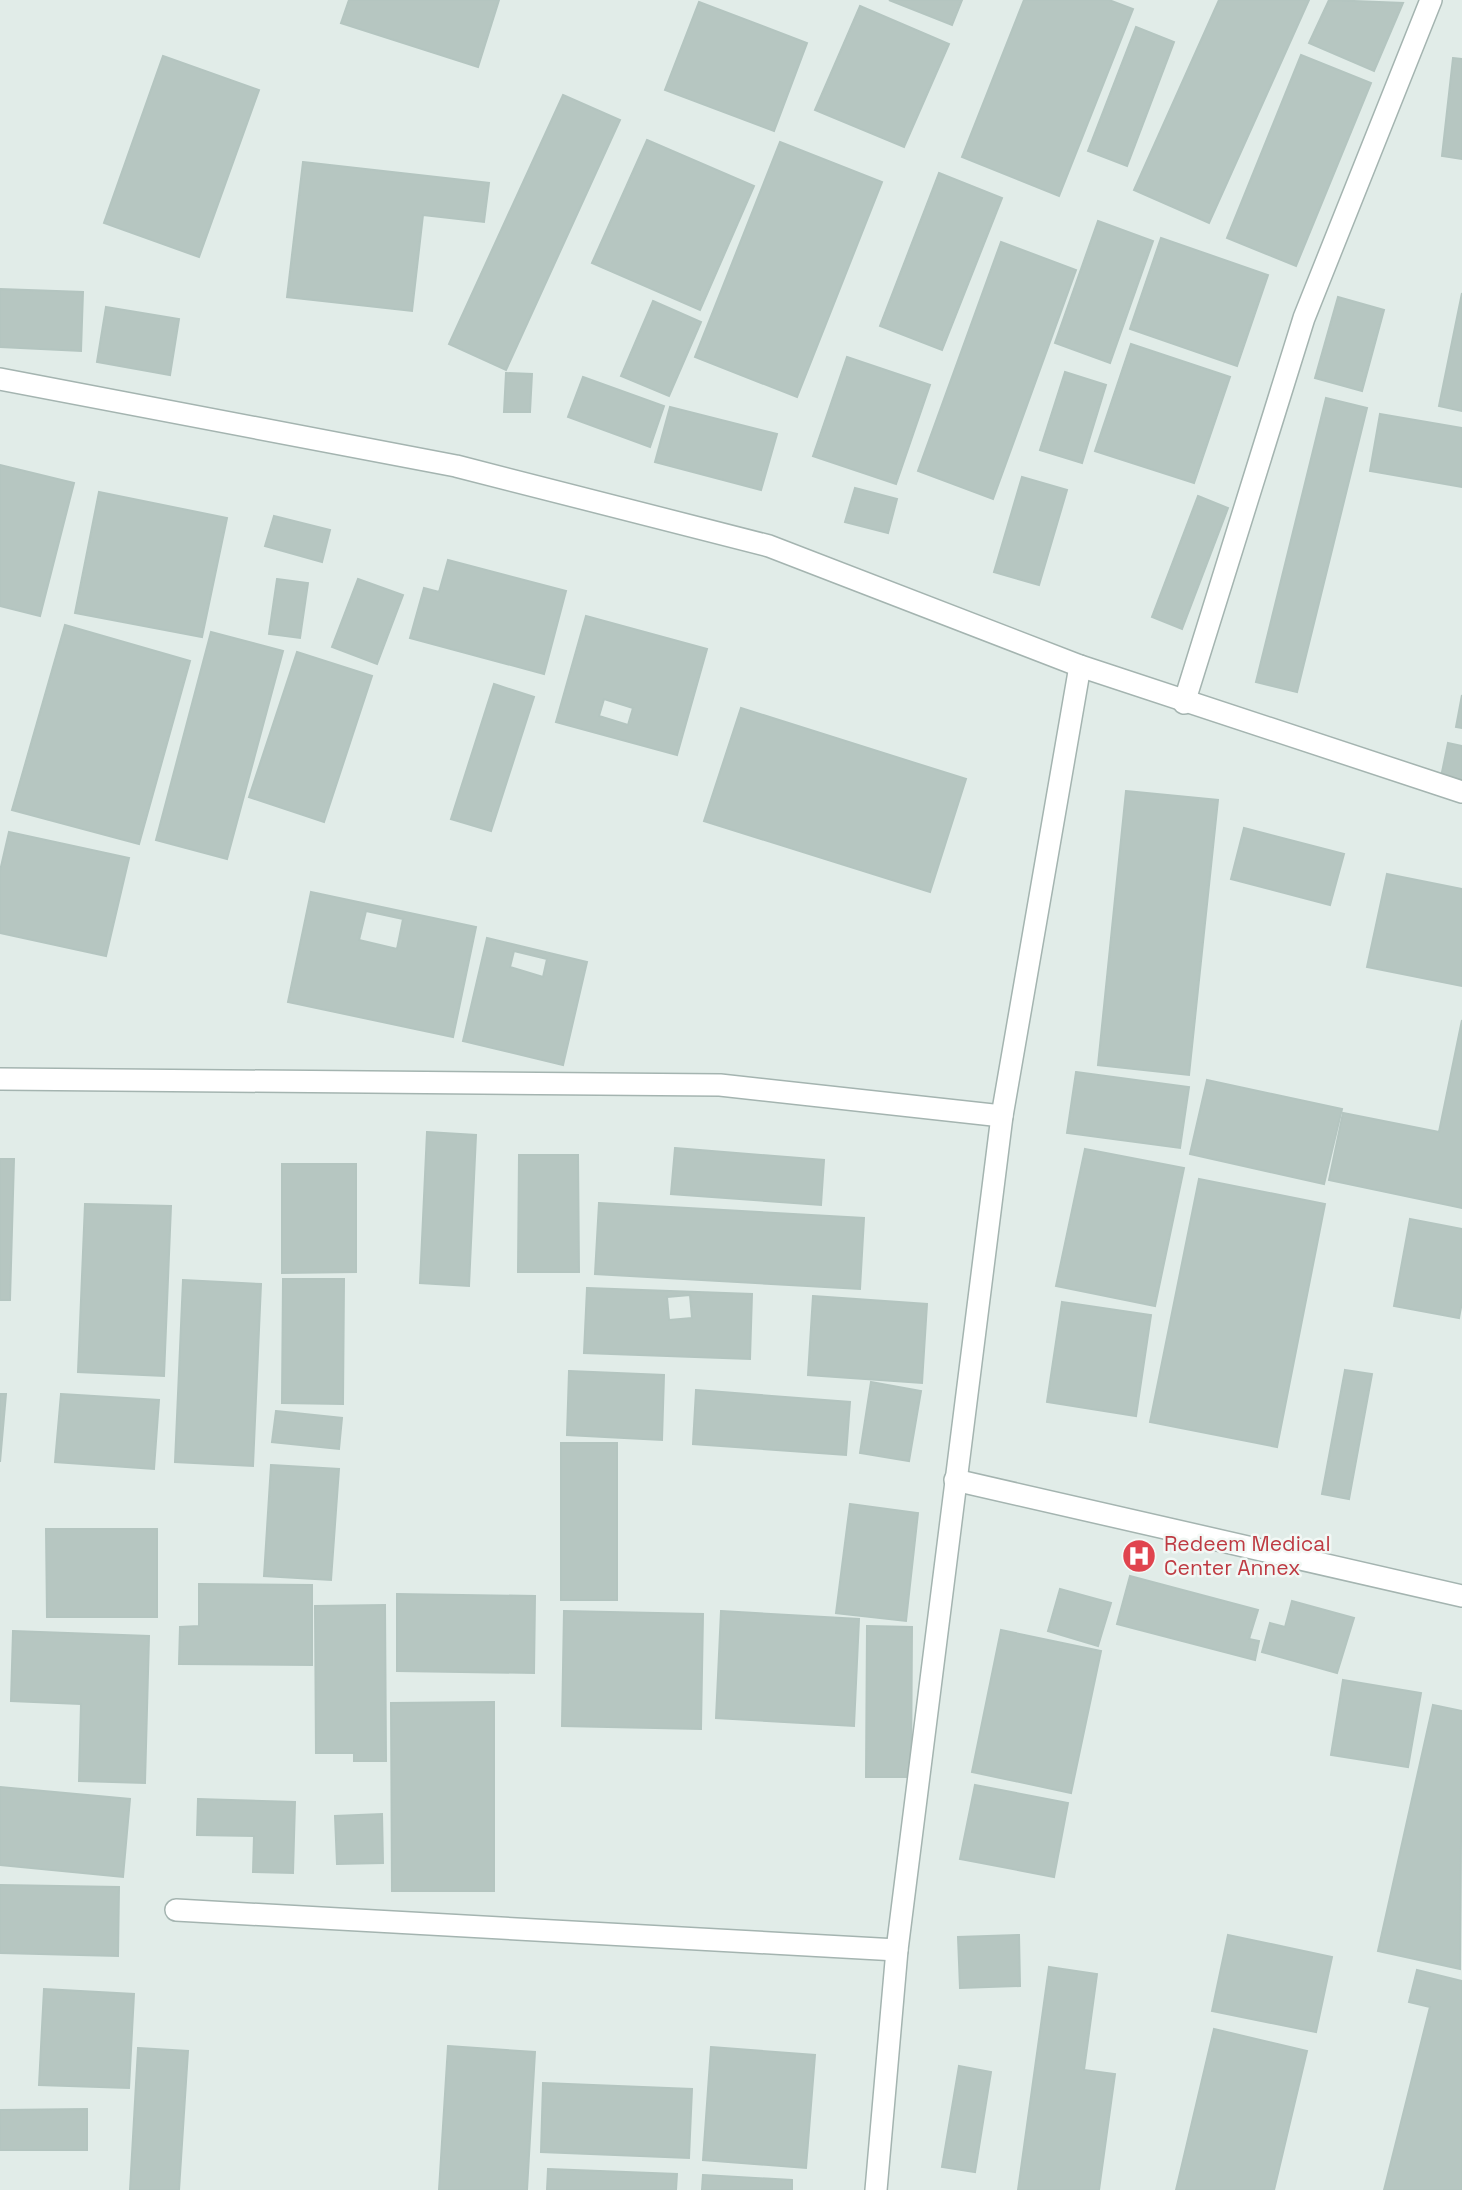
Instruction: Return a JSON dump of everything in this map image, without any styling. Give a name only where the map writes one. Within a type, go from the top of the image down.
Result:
[{"type":"street","points":[[1184,703],[1304,318],[1431,0]]},
{"type":"street","points":[[0,379],[456,466],[769,546],[1080,666],[1184,703],[1462,792]]},
{"type":"street","points":[[876,2190],[897,1950],[1002,1116],[1080,666]]},
{"type":"street","points":[[0,1079],[720,1085],[1002,1116]]},
{"type":"street","points":[[955,1480],[1462,1597]]},
{"type":"street","points":[[176,1910],[897,1950]]},
{"type":"building","points":[[349,0],[499,0],[478,67],[341,23]]},
{"type":"building","points":[[889,0],[962,0],[952,25]]},
{"type":"building","points":[[1024,0],[1109,0],[1133,9],[1059,196],[962,157]]},
{"type":"building","points":[[1219,0],[1309,0],[1209,223],[1134,190]]},
{"type":"building","points":[[1329,0],[1403,3],[1374,71],[1309,43]]},
{"type":"building","points":[[699,2],[807,43],[774,131],[665,90]]},
{"type":"building","points":[[860,6],[949,44],[904,147],[815,110]]},
{"type":"building","points":[[1136,27],[1174,42],[1127,166],[1088,151]]},
{"type":"building","points":[[1301,55],[1371,83],[1296,266],[1227,238]]},
{"type":"building","points":[[163,56],[259,90],[199,257],[104,223]]},
{"type":"building","points":[[1453,58],[1462,59],[1462,159],[1442,156]]},
{"type":"building","points":[[563,95],[620,120],[506,370],[449,344]]},
{"type":"building","points":[[647,140],[754,186],[700,310],[592,263]]},
{"type":"building","points":[[780,142],[882,182],[797,397],[695,357]]},
{"type":"building","points":[[303,162],[489,183],[484,222],[423,215],[412,311],[287,297]]},
{"type":"building","points":[[939,173],[1002,198],[942,350],[880,326]]},
{"type":"building","points":[[1098,221],[1153,241],[1110,363],[1055,343]]},
{"type":"building","points":[[1161,238],[1268,275],[1237,366],[1130,329]]},
{"type":"building","points":[[1001,242],[1076,270],[993,499],[918,471]]},
{"type":"building","points":[[0,289],[83,292],[81,351],[0,347]]},
{"type":"building","points":[[1462,293],[1462,411],[1439,406]]},
{"type":"building","points":[[1338,297],[1384,310],[1362,391],[1315,378]]},
{"type":"building","points":[[653,301],[701,322],[669,396],[621,376]]},
{"type":"building","points":[[106,307],[179,319],[170,375],[97,362]]},
{"type":"building","points":[[1131,344],[1230,377],[1194,483],[1095,451]]},
{"type":"building","points":[[847,357],[930,385],[896,484],[813,456]]},
{"type":"building","points":[[1065,372],[1106,385],[1082,463],[1040,450]]},
{"type":"building","points":[[506,373],[532,374],[530,412],[504,412]]},
{"type":"building","points":[[583,377],[664,406],[650,447],[568,417]]},
{"type":"building","points":[[1326,398],[1367,408],[1297,692],[1256,682]]},
{"type":"building","points":[[670,407],[777,434],[761,490],[655,462]]},
{"type":"building","points":[[1380,414],[1462,428],[1462,487],[1370,471]]},
{"type":"building","points":[[0,465],[74,483],[40,616],[0,606]]},
{"type":"building","points":[[1022,477],[1067,490],[1039,585],[994,572]]},
{"type":"building","points":[[855,488],[897,499],[888,533],[845,522]]},
{"type":"building","points":[[99,492],[227,518],[202,637],[75,613]]},
{"type":"building","points":[[1198,496],[1228,508],[1182,629],[1152,617]]},
{"type":"building","points":[[274,516],[330,530],[322,562],[265,546]]},
{"type":"building","points":[[448,560],[566,591],[544,674],[410,638],[424,588],[439,592]]},
{"type":"building","points":[[277,579],[308,583],[300,638],[269,634]]},
{"type":"building","points":[[358,579],[403,595],[377,664],[332,647]]},
{"type":"building","points":[[586,616],[707,649],[677,755],[556,722]],"holes":[[[604,699],[633,708],[628,725],[599,716]]]},
{"type":"building","points":[[65,625],[190,661],[139,844],[12,810]]},
{"type":"building","points":[[211,632],[283,651],[227,859],[156,840]]},
{"type":"building","points":[[297,652],[372,676],[324,822],[249,797]]},
{"type":"building","points":[[494,684],[534,697],[491,831],[451,819]]},
{"type":"building","points":[[1462,695],[1462,728],[1456,727]]},
{"type":"building","points":[[741,708],[966,779],[930,892],[704,821]]},
{"type":"building","points":[[1448,743],[1462,746],[1462,781],[1441,777]]},
{"type":"building","points":[[1126,791],[1218,800],[1189,1075],[1098,1065]]},
{"type":"building","points":[[1244,828],[1344,854],[1330,905],[1231,879]]},
{"type":"building","points":[[9,832],[129,858],[106,956],[0,933],[0,871]]},
{"type":"building","points":[[1387,874],[1462,889],[1462,986],[1367,967]]},
{"type":"building","points":[[311,892],[476,927],[453,1037],[288,1002]],"holes":[[[366,911],[403,919],[397,949],[359,940]]]},
{"type":"building","points":[[487,938],[587,962],[563,1065],[463,1041]],"holes":[[[514,951],[547,959],[543,977],[510,967]]]},
{"type":"building","points":[[1462,1020],[1462,1208],[1329,1180],[1343,1113],[1439,1132]]},
{"type":"building","points":[[1076,1072],[1189,1087],[1180,1148],[1067,1133]]},
{"type":"building","points":[[1207,1080],[1342,1109],[1324,1184],[1190,1154]]},
{"type":"building","points":[[427,1132],[476,1135],[469,1286],[420,1283]]},
{"type":"building","points":[[675,1148],[824,1160],[821,1205],[671,1194]]},
{"type":"building","points":[[1085,1149],[1184,1168],[1155,1306],[1056,1286]]},
{"type":"building","points":[[519,1155],[578,1155],[579,1272],[518,1272]]},
{"type":"building","points":[[0,1159],[14,1159],[10,1300],[0,1300]]},
{"type":"building","points":[[282,1164],[356,1164],[356,1272],[282,1273]]},
{"type":"building","points":[[1199,1179],[1325,1204],[1277,1447],[1150,1422]]},
{"type":"building","points":[[599,1203],[864,1218],[860,1289],[595,1274]]},
{"type":"building","points":[[85,1204],[171,1206],[164,1376],[78,1372]]},
{"type":"building","points":[[1410,1219],[1462,1229],[1462,1302],[1459,1318],[1394,1306]]},
{"type":"building","points":[[283,1279],[344,1279],[343,1404],[282,1403]]},
{"type":"building","points":[[183,1280],[261,1284],[253,1466],[175,1462]]},
{"type":"building","points":[[587,1288],[752,1294],[750,1359],[584,1353]],"holes":[[[690,1295],[692,1318],[669,1320],[667,1297]]]},
{"type":"building","points":[[813,1296],[927,1304],[922,1383],[808,1375]]},
{"type":"building","points":[[1062,1302],[1151,1315],[1136,1416],[1047,1402]]},
{"type":"building","points":[[1345,1370],[1372,1374],[1349,1499],[1322,1494]]},
{"type":"building","points":[[569,1371],[664,1375],[662,1440],[567,1435]]},
{"type":"building","points":[[871,1382],[921,1391],[909,1461],[860,1453]]},
{"type":"building","points":[[696,1390],[850,1402],[846,1455],[693,1444]]},
{"type":"building","points":[[0,1394],[6,1394],[0,1462]]},
{"type":"building","points":[[61,1394],[159,1400],[154,1469],[55,1462]]},
{"type":"building","points":[[276,1411],[342,1418],[339,1449],[272,1442]]},
{"type":"building","points":[[561,1443],[617,1443],[617,1600],[561,1600]]},
{"type":"building","points":[[271,1465],[339,1469],[331,1580],[264,1576]]},
{"type":"building","points":[[850,1504],[918,1513],[906,1621],[836,1613]]},
{"type":"building","points":[[46,1529],[157,1529],[157,1617],[47,1617]]},
{"type":"building","points":[[1130,1576],[1258,1610],[1249,1639],[1259,1641],[1255,1660],[1117,1624]]},
{"type":"building","points":[[199,1584],[312,1585],[312,1665],[179,1664],[180,1627],[199,1626]]},
{"type":"building","points":[[1060,1589],[1111,1603],[1098,1646],[1048,1631]]},
{"type":"building","points":[[397,1594],[535,1596],[534,1673],[397,1671]]},
{"type":"building","points":[[1292,1601],[1354,1618],[1337,1673],[1262,1652],[1270,1623],[1285,1627]]},
{"type":"building","points":[[385,1605],[386,1761],[354,1761],[354,1753],[316,1753],[315,1606]]},
{"type":"building","points":[[564,1611],[703,1614],[701,1729],[562,1726]]},
{"type":"building","points":[[721,1611],[859,1619],[854,1726],[716,1718]]},
{"type":"building","points":[[867,1626],[912,1627],[911,1777],[866,1777]]},
{"type":"building","points":[[1001,1630],[1101,1651],[1071,1793],[972,1772]]},
{"type":"building","points":[[13,1631],[149,1636],[145,1783],[79,1781],[81,1704],[11,1701]]},
{"type":"building","points":[[1343,1680],[1421,1693],[1408,1767],[1331,1755]]},
{"type":"building","points":[[494,1702],[494,1891],[392,1891],[391,1703]]},
{"type":"building","points":[[1433,1705],[1462,1711],[1460,1969],[1378,1951]]},
{"type":"building","points":[[975,1785],[1068,1803],[1054,1877],[960,1859]]},
{"type":"building","points":[[0,1787],[130,1799],[123,1877],[0,1865]]},
{"type":"building","points":[[198,1799],[295,1802],[293,1873],[253,1872],[254,1836],[197,1835]]},
{"type":"building","points":[[382,1814],[383,1863],[337,1864],[335,1816]]},
{"type":"building","points":[[0,1885],[119,1887],[118,1956],[0,1953]]},
{"type":"building","points":[[1019,1935],[1020,1986],[960,1988],[958,1937]]},
{"type":"building","points":[[1228,1935],[1332,1957],[1316,2032],[1212,2011]]},
{"type":"building","points":[[1049,1967],[1097,1974],[1084,2070],[1115,2074],[1099,2190],[1018,2190]]},
{"type":"building","points":[[1417,1970],[1462,1981],[1462,2190],[1384,2190],[1430,2007],[1409,2002]]},
{"type":"building","points":[[44,1989],[134,1994],[129,2088],[39,2085]]},
{"type":"building","points":[[1214,2029],[1307,2051],[1274,2190],[1176,2190]]},
{"type":"building","points":[[448,2046],[535,2052],[527,2190],[439,2190]]},
{"type":"building","points":[[711,2047],[815,2055],[806,2168],[703,2160]]},
{"type":"building","points":[[138,2048],[188,2051],[179,2190],[130,2190]]},
{"type":"building","points":[[959,2066],[991,2072],[975,2172],[942,2167]]},
{"type":"building","points":[[543,2083],[692,2089],[689,2158],[541,2152]]},
{"type":"building","points":[[87,2109],[87,2150],[0,2150],[0,2110]]},
{"type":"building","points":[[548,2169],[677,2174],[676,2190],[547,2190]]},
{"type":"building","points":[[703,2175],[792,2180],[792,2190],[702,2190]]},
{"type":"place","name":"Redeem Medical Center Annex","points":[[1139,1556]]}]
